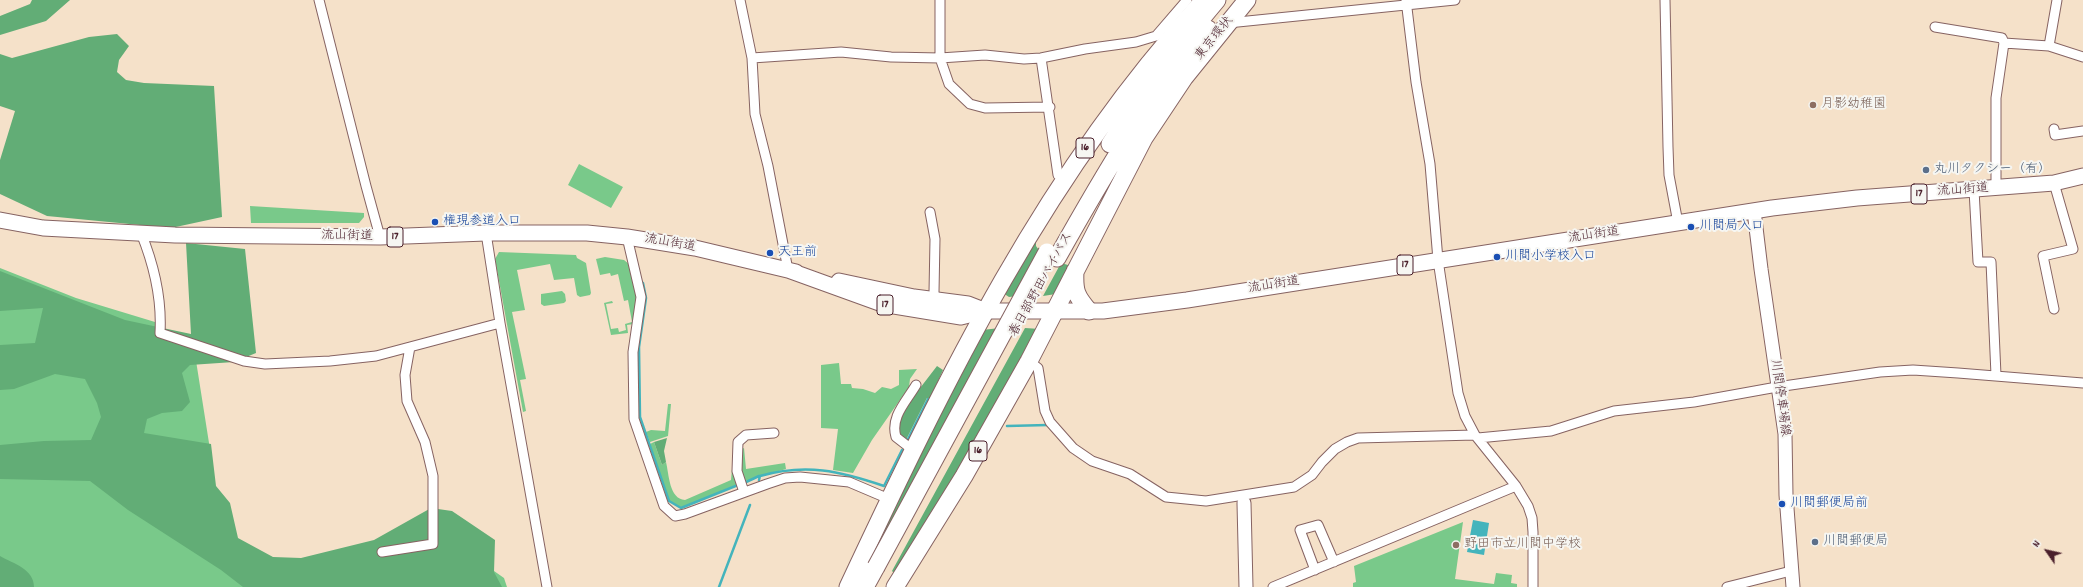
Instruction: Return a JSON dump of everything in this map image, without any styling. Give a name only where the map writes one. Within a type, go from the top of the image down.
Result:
[{"type":"highway","name":"16","points":[[848,587],[889,499],[986,311],[1065,179],[1123,96],[1179,27],[1204,0]]},
{"type":"highway","name":"春日部野田バイパス","points":[[865,587],[881,570],[1052,255],[1083,187],[1133,108],[1162,66],[1217,0]]},
{"type":"highway","name":"春日部野田バイパス","points":[[1052,255],[1124,143],[1193,46],[1233,0]]},
{"type":"highway","name":"東京環状","points":[[1075,271],[1144,138],[1184,78],[1247,0]]},
{"type":"highway","name":"16","points":[[895,587],[968,470],[1029,361],[1075,271]]},
{"type":"highway","points":[[1075,271],[1074,287],[1076,294],[1089,311]]},
{"type":"highway","name":"春日部野田バイパス","points":[[878,587],[881,570]]},
{"type":"main road","name":"流山街道","points":[[788,270],[893,307],[961,317],[986,311],[1089,311],[1129,308],[1754,210],[1823,201],[2054,183],[2083,176]]},
{"type":"main road","name":"川間停車場線","points":[[1754,210],[1777,387],[1785,434],[1793,587]]},
{"type":"main road","name":"流山街道","points":[[0,220],[43,228],[141,233],[380,238],[486,233],[549,232],[627,237],[695,248],[788,270],[936,300],[968,304],[986,311]]},
{"type":"main road","points":[[1244,503],[1246,587]]},
{"type":"street","points":[[319,0],[380,238]]},
{"type":"street","points":[[740,0],[752,58],[755,114],[769,173],[788,270]]},
{"type":"street","points":[[940,0],[940,58],[949,84],[970,104],[985,108],[1050,107]]},
{"type":"street","points":[[752,58],[841,52],[891,57],[940,58],[986,55],[1024,59],[1041,58],[1085,49],[1136,42],[1156,36],[1187,0]]},
{"type":"street","points":[[1227,24],[1406,3],[1455,0]]},
{"type":"street","points":[[2048,46],[2057,0]]},
{"type":"street","points":[[1667,2],[1669,175],[1678,223]]},
{"type":"street","points":[[1406,3],[1430,164],[1438,260],[1458,393],[1465,416],[1476,436],[1516,486],[1528,506],[1532,518],[1532,587]]},
{"type":"street","points":[[1935,27],[2002,38],[2004,43],[1996,98],[1996,188]]},
{"type":"street","points":[[2004,43],[2048,46],[2083,57]]},
{"type":"street","points":[[1041,58],[1050,107],[1058,175],[1065,179]]},
{"type":"street","points":[[2054,129],[2056,135],[2083,131]]},
{"type":"street","points":[[2054,183],[2073,249],[2043,256],[2054,309]]},
{"type":"street","points":[[1974,190],[1978,262],[1991,262],[1996,375]]},
{"type":"street","points":[[930,212],[935,239],[934,292],[936,300]]},
{"type":"street","points":[[141,233],[151,257],[156,279],[160,333],[244,362],[265,364],[330,361],[376,356],[500,323]]},
{"type":"street","points":[[486,233],[500,323],[547,587]]},
{"type":"street","points":[[627,237],[641,296],[633,352],[634,419],[664,506],[675,516],[785,478],[800,477],[849,482],[889,499]]},
{"type":"street","points":[[382,552],[433,544],[433,476],[425,442],[407,400],[405,376],[410,347]]},
{"type":"street","points":[[1029,361],[1038,368],[1045,411],[1050,422],[1073,448],[1092,461],[1130,474],[1166,497],[1206,500],[1294,487],[1312,476],[1322,462],[1335,449],[1346,442],[1358,438],[1476,436],[1551,431],[1614,411],[1694,402],[1777,387],[1880,372],[1913,370],[1996,375],[2083,383]]},
{"type":"street","points":[[914,451],[896,438],[894,424],[896,417],[916,385]]},
{"type":"street","points":[[744,492],[737,471],[738,442],[746,435],[774,433]]},
{"type":"street","points":[[1273,587],[1516,486]]},
{"type":"street","points":[[1315,570],[1300,530],[1318,525],[1334,562]]},
{"type":"street","points":[[1727,587],[1791,571]]},
{"type":"green space","points":[[32,0],[70,0],[46,21],[0,35],[0,16],[30,4]]},
{"type":"green space","points":[[117,34],[129,46],[119,60],[117,72],[126,80],[144,83],[214,86],[222,217],[171,228],[47,216],[0,194],[0,160],[15,111],[0,106],[0,54],[12,58],[89,37]]},
{"type":"green space","points":[[579,164],[623,187],[611,208],[568,185]]},
{"type":"green space","points":[[250,206],[364,213],[364,217],[359,223],[251,223]]},
{"type":"green space","points":[[1036,241],[1036,246],[1041,253],[1018,296],[1009,297],[1003,293]]},
{"type":"green space","points":[[186,243],[245,249],[256,353],[234,362],[190,365],[182,373],[190,402],[182,411],[162,413],[147,419],[144,433],[211,444],[216,486],[230,503],[238,538],[273,557],[301,558],[374,540],[431,508],[452,511],[495,540],[494,572],[502,587],[243,587],[221,570],[128,510],[90,481],[0,479],[0,445],[44,441],[91,440],[101,417],[97,403],[85,379],[55,374],[14,389],[0,390],[0,345],[35,343],[43,308],[0,311],[0,271],[125,320],[191,334]]},
{"type":"green space","points":[[499,252],[576,255],[577,258],[586,263],[591,293],[590,295],[580,297],[577,295],[574,278],[554,280],[550,264],[517,270],[525,310],[512,312],[526,379],[520,380],[526,411],[523,412],[495,259]]},
{"type":"green space","points":[[605,257],[624,260],[629,264],[638,297],[634,324],[627,325],[628,333],[611,335],[604,303],[612,301],[613,303],[606,304],[611,329],[618,328],[619,332],[626,330],[625,324],[632,322],[628,300],[624,301],[618,274],[611,276],[610,273],[600,275],[596,259]]},
{"type":"green space","points":[[1061,263],[1068,265],[1073,263],[1056,294],[1043,296]]},
{"type":"green space","points":[[0,268],[76,298],[155,322],[155,335],[194,348],[212,462],[204,513],[256,566],[457,545],[504,578],[507,587],[0,587]]},
{"type":"green space","points":[[562,291],[565,294],[566,301],[564,303],[544,306],[541,304],[541,294]]},
{"type":"green space","points":[[1000,328],[873,560],[869,559],[982,330]]},
{"type":"green space","points":[[1025,328],[1040,329],[974,449],[894,573],[892,571]]},
{"type":"green space","points":[[839,363],[841,384],[851,384],[852,388],[863,389],[875,393],[882,387],[891,389],[899,385],[899,370],[917,369],[910,379],[909,387],[872,440],[853,473],[833,470],[838,429],[821,428],[821,365]]},
{"type":"green space","points":[[937,366],[943,370],[930,399],[927,398],[905,442],[900,439],[896,425],[917,392]]},
{"type":"green space","points":[[668,404],[671,404],[668,436],[650,442],[646,432],[651,430],[665,431]]},
{"type":"green space","points":[[667,438],[664,451],[666,462],[662,465],[654,442]]},
{"type":"green space","points":[[654,442],[662,465],[666,462],[673,491],[680,499],[685,500],[731,480],[733,458],[735,458],[738,484],[682,508],[669,501],[650,444]]},
{"type":"green space","points":[[744,448],[746,469],[785,463],[786,469],[742,482],[739,473],[742,449]]},
{"type":"green space","points":[[1463,522],[1455,579],[1494,584],[1496,573],[1512,575],[1511,583],[1517,584],[1517,587],[1353,587],[1353,583],[1356,582],[1354,566]]},
{"type":"green space","points":[[0,556],[27,571],[31,576],[34,587],[0,587]]},
{"type":"water","points":[[1473,520],[1489,523],[1484,555],[1467,552]]},
{"type":"waterway","points":[[643,283],[646,298],[639,347],[640,417],[669,501],[681,508],[738,485]]},
{"type":"waterway","points":[[907,441],[928,399]]},
{"type":"waterway","points":[[1007,426],[1048,425]]},
{"type":"waterway","points":[[759,480],[760,476],[777,472],[808,469],[823,470],[853,476],[884,486],[902,450]]},
{"type":"waterway","points":[[744,483],[759,476]]},
{"type":"waterway","points":[[719,587],[750,505]]},
{"type":"place","name":"月影幼稚園","points":[[1813,105]]},
{"type":"place","name":"丸川タクシー（有）","points":[[1926,170]]},
{"type":"place","name":"権現参道入口","points":[[435,222]]},
{"type":"place","name":"川間局入口","points":[[1691,227]]},
{"type":"place","name":"天王前","points":[[770,253]]},
{"type":"place","name":"川間小学校入口","points":[[1497,257]]},
{"type":"place","name":"川間郵便局前","points":[[1782,504]]},
{"type":"place","name":"川間郵便局","points":[[1815,542]]},
{"type":"place","name":"野田市立川間中学校","points":[[1456,545]]}]
